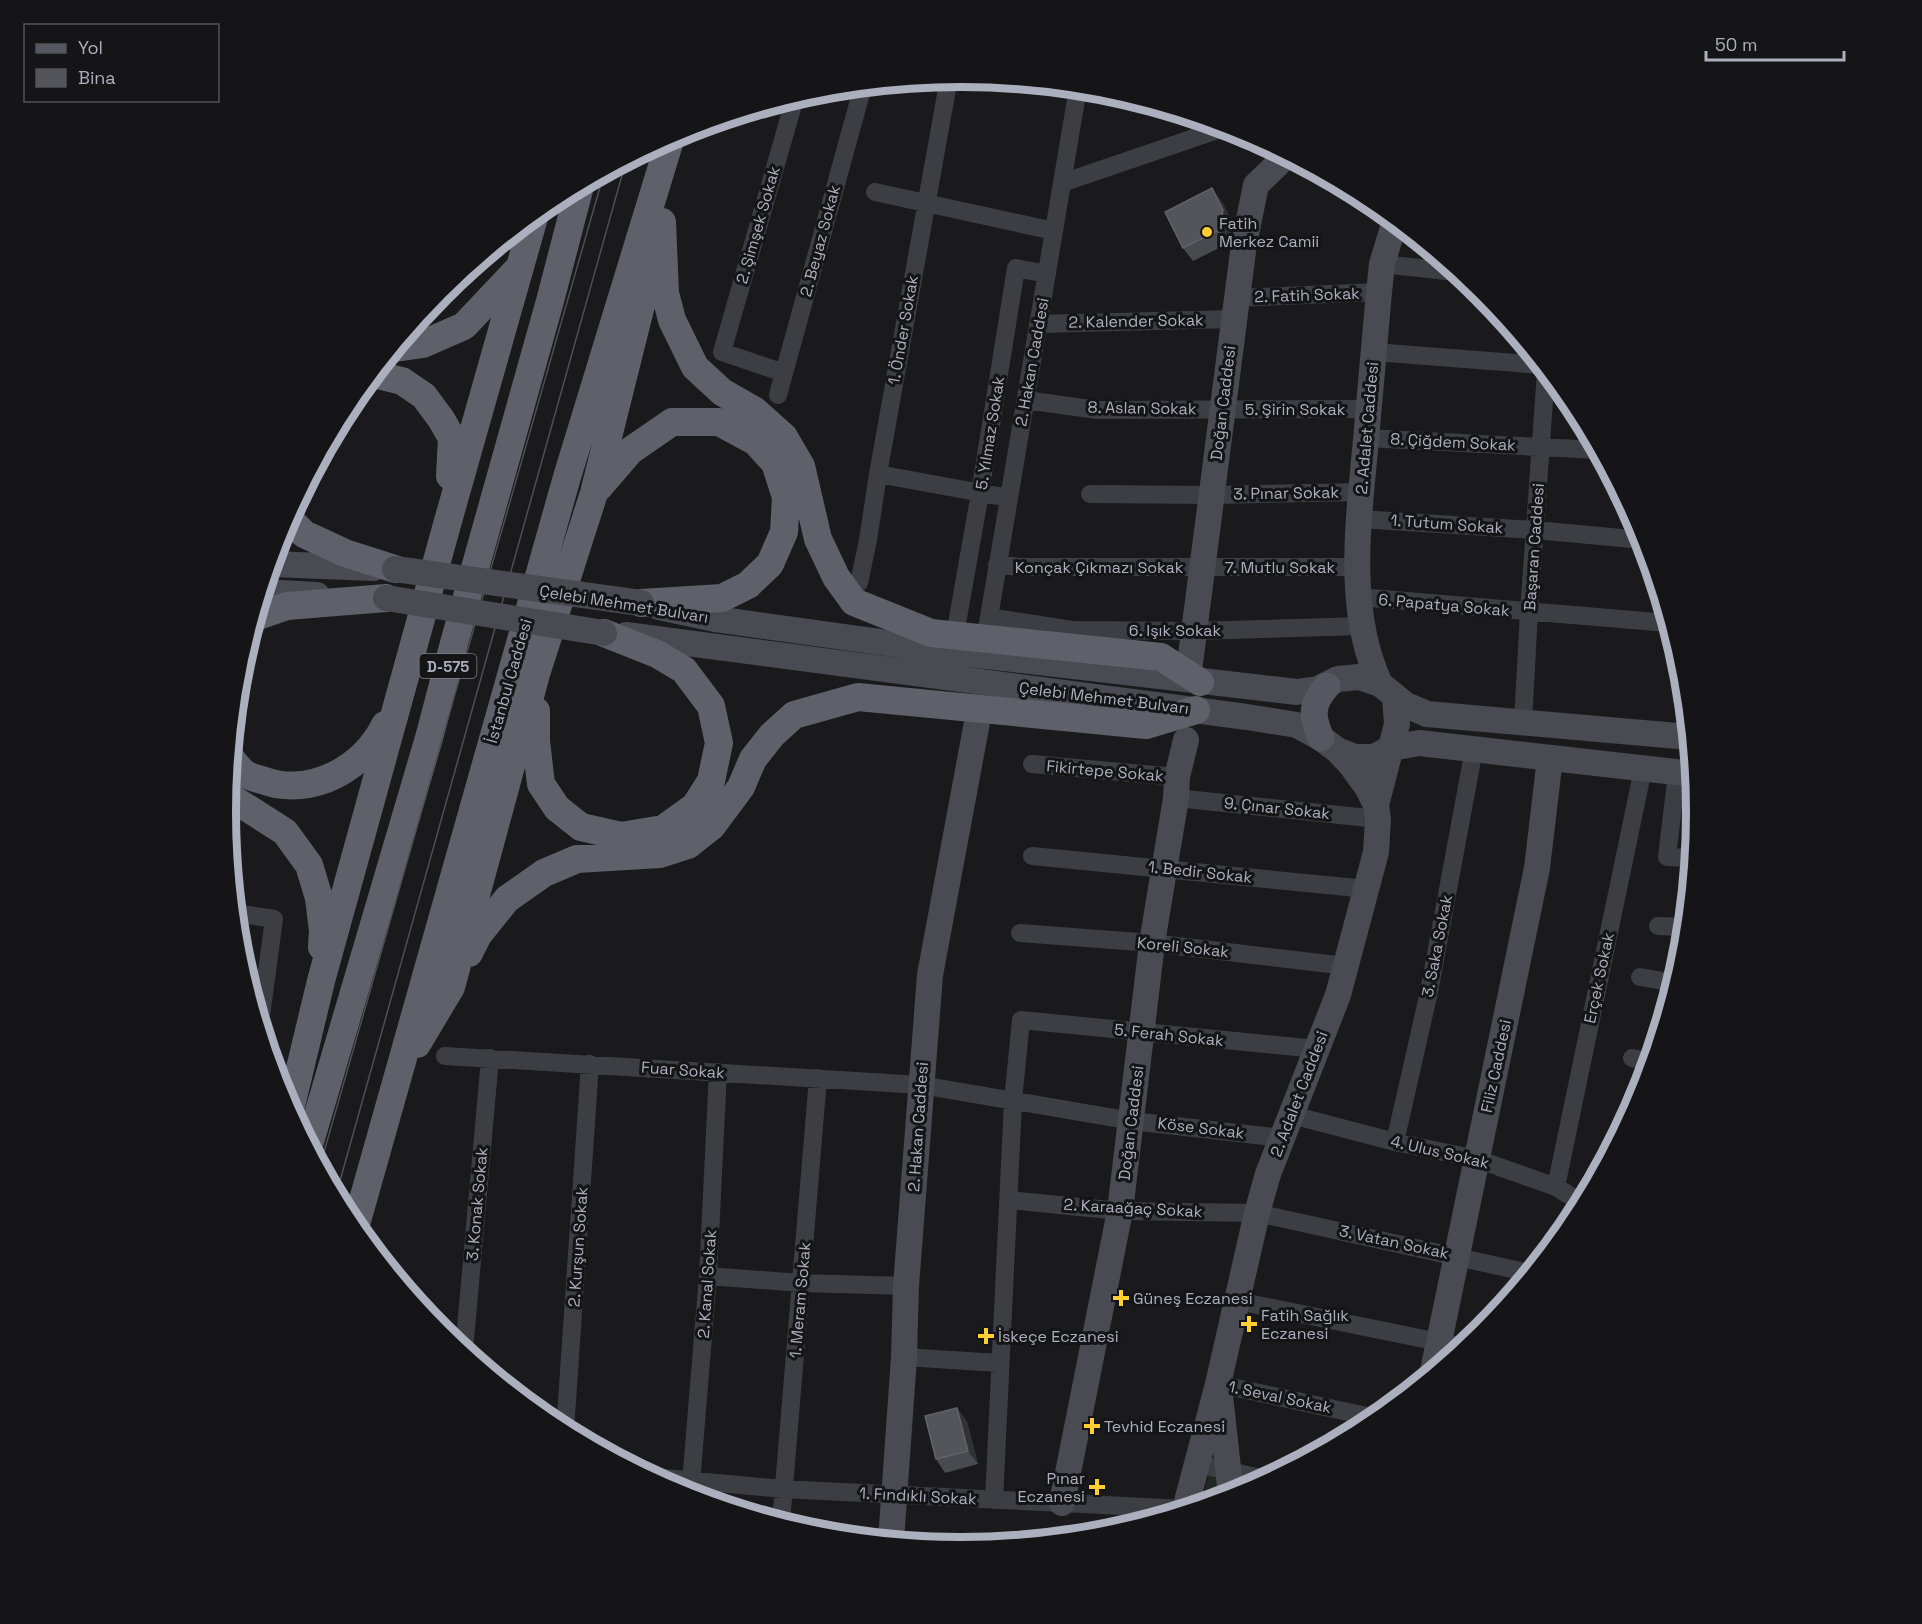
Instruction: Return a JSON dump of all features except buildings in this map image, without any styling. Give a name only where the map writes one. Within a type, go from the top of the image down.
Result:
[{"type":"highway","points":[[451,987],[536,674],[594,493],[662,222],[680,163],[679,144]]},
{"type":"highway","name":"İstanbul Caddesi","points":[[358,1216],[567,477],[667,150]]},
{"type":"highway","name":"D-575","points":[[312,1135],[429,738],[577,197]]},
{"type":"highway","points":[[662,222],[665,293],[672,320],[695,367],[722,392],[755,411],[783,437],[801,466],[818,539],[836,577],[854,602],[931,633],[1161,657],[1195,673]]},
{"type":"highway","points":[[294,1095],[321,981],[399,696],[532,228]]},
{"type":"highway","points":[[406,346],[423,344],[464,326],[520,267]]},
{"type":"highway","points":[[382,376],[402,381],[424,396],[441,418],[452,438],[448,521]]},
{"type":"highway","points":[[594,493],[630,451],[672,422],[719,422],[756,442],[775,463],[786,497],[784,532],[770,564],[748,585],[722,598],[641,603]]},
{"type":"highway","points":[[295,525],[304,534],[345,553],[395,569]]},
{"type":"highway","points":[[264,614],[287,606],[386,598]]},
{"type":"highway","points":[[536,674],[536,741],[541,784],[557,808],[582,827],[621,836],[663,829],[695,806],[711,780],[719,743],[711,706],[684,670],[657,654],[604,633]]},
{"type":"highway","points":[[238,767],[244,774],[277,785],[312,784],[343,772],[361,758],[381,734],[399,696]]},
{"type":"highway","points":[[397,1079],[451,987],[478,935],[507,899],[544,873],[577,859],[660,854],[688,844],[712,826],[741,787],[753,759],[772,735],[794,715],[858,697],[1146,725],[1196,710]]},
{"type":"highway","points":[[236,801],[285,832],[309,865],[319,898],[323,931],[321,981]]},
{"type":"main road","name":"Doğan Caddesi","points":[[1195,673],[1194,631],[1244,244],[1256,185],[1281,161]]},
{"type":"main road","name":"2. Adalet Caddesi","points":[[1388,690],[1369,659],[1363,631],[1357,567],[1360,492],[1379,292],[1382,264],[1392,230]]},
{"type":"main road","name":"Çelebi Mehmet Bulvarı","points":[[280,564],[395,569],[641,603],[715,619],[952,652],[1195,673],[1297,692],[1318,689],[1359,677],[1388,690],[1406,705],[1427,714],[1682,736]]},
{"type":"main road","name":"Çelebi Mehmet Bulvarı","points":[[270,592],[386,598],[604,633],[1297,725],[1355,757],[1374,757],[1391,748],[1419,743],[1684,773]]},
{"type":"main road","points":[[1363,631],[1353,661],[1318,696],[1314,710],[1314,724],[1329,744],[1351,765],[1367,787],[1377,812]]},
{"type":"main road","points":[[1388,690],[1398,712],[1391,748]]},
{"type":"main road","name":"2. Hakan Caddesi","points":[[892,1533],[904,1357],[906,1286],[930,975],[978,717]]},
{"type":"main road","name":"Doğan Caddesi","points":[[1062,1503],[1120,1210],[1152,943],[1186,740]]},
{"type":"main road","name":"2. Adalet Caddesi","points":[[1186,1501],[1218,1384],[1268,1174],[1338,995],[1367,889],[1376,852],[1377,812],[1391,748]]},
{"type":"main road","name":"Filiz Caddesi","points":[[1451,1344],[1457,1256],[1537,868],[1550,758]]},
{"type":"main road","name":"2. Adalet Caddesi","points":[[1218,1384],[1230,1483]]},
{"type":"street","name":"1. Önder Sokak","points":[[859,583],[947,88]]},
{"type":"street","name":"2. Beyaz Sokak","points":[[778,396],[861,94]]},
{"type":"street","name":"2. Hakan Caddesi","points":[[987,626],[1077,97]]},
{"type":"street","name":"2. Şimşek Sokak","points":[[784,373],[722,352],[792,107]]},
{"type":"street","points":[[1062,183],[1206,130]]},
{"type":"street","points":[[875,192],[1054,231]]},
{"type":"street","points":[[1382,264],[1443,271]]},
{"type":"street","name":"5. Yılmaz Sokak","points":[[956,629],[1016,268],[1047,274]]},
{"type":"street","name":"2. Fatih Sokak","points":[[1234,309],[1379,292]]},
{"type":"street","name":"2. Kalender Sokak","points":[[1039,324],[1234,309]]},
{"type":"street","points":[[1374,352],[1530,364]]},
{"type":"street","name":"Başaran Caddesi","points":[[1523,722],[1545,384]]},
{"type":"street","name":"8. Aslan Sokak","points":[[1026,400],[1097,410],[1223,408]]},
{"type":"street","name":"5. Şirin Sokak","points":[[1223,408],[1368,409]]},
{"type":"street","name":"8. Çiğdem Sokak","points":[[1366,438],[1589,449]]},
{"type":"street","points":[[878,474],[1009,498]]},
{"type":"street","name":"3. Pınar Sokak","points":[[1090,494],[1212,495],[1360,492]]},
{"type":"street","name":"1. Tutum Sokak","points":[[1359,519],[1535,530],[1633,539]]},
{"type":"street","name":"Konçak Çıkmazı Sokak","points":[[997,566],[1202,567]]},
{"type":"street","name":"7. Mutlu Sokak","points":[[1202,567],[1357,567]]},
{"type":"street","name":"6. Papatya Sokak","points":[[1359,597],[1661,622]]},
{"type":"street","name":"6. Işık Sokak","points":[[987,626],[1072,630],[1363,631]]},
{"type":"street","name":"3. Saka Sokak","points":[[1395,1142],[1429,992],[1474,749]]},
{"type":"street","name":"Fikirtepe Sokak","points":[[1032,764],[1177,787]]},
{"type":"street","name":"Erçek Sokak","points":[[1556,1187],[1642,768]]},
{"type":"street","points":[[1684,776],[1667,857],[1684,858]]},
{"type":"street","name":"9. Çınar Sokak","points":[[1177,787],[1377,812]]},
{"type":"street","name":"1. Bedir Sokak","points":[[1032,856],[1367,889]]},
{"type":"street","points":[[243,914],[274,919],[262,1005]]},
{"type":"street","points":[[1658,926],[1677,927]]},
{"type":"street","name":"Koreli Sokak","points":[[1020,933],[1152,943],[1346,966]]},
{"type":"street","points":[[1640,977],[1665,981]]},
{"type":"street","name":"5. Ferah Sokak","points":[[1013,1101],[1021,1020],[1317,1049]]},
{"type":"street","name":"Fuar Sokak","points":[[445,1056],[921,1085],[1013,1101]]},
{"type":"street","name":"3. Konak Sokak","points":[[465,1340],[490,1058]]},
{"type":"street","name":"2. Kurşun Sokak","points":[[566,1420],[590,1064]]},
{"type":"street","name":"2. Kanal Sokak","points":[[691,1485],[708,1276],[718,1072]]},
{"type":"street","name":"1. Meram Sokak","points":[[781,1514],[818,1078]]},
{"type":"street","points":[[994,1500],[1013,1101]]},
{"type":"street","name":"Köse Sokak","points":[[1013,1101],[1132,1121],[1287,1126]]},
{"type":"street","name":"4. Ulus Sokak","points":[[1287,1126],[1395,1142],[1477,1159],[1556,1187],[1574,1198]]},
{"type":"street","name":"2. Karaağaç Sokak","points":[[1009,1200],[1120,1210],[1257,1213]]},
{"type":"street","name":"3. Vatan Sokak","points":[[1257,1213],[1522,1270]]},
{"type":"street","points":[[708,1276],[906,1286]]},
{"type":"street","points":[[1238,1301],[1451,1344]]},
{"type":"street","points":[[904,1357],[999,1363]]},
{"type":"street","name":"1. Seval Sokak","points":[[1218,1384],[1362,1416]]},
{"type":"street","points":[[1197,1464],[1230,1483]]},
{"type":"street","name":"1. Fındıklı Sokak","points":[[700,1488],[783,1488],[1163,1508]]},
{"type":"shaded area","points":[[1209,1474],[1221,1477],[1222,1488],[1203,1495]]},
{"type":"tram line","points":[[339,1184],[623,171]]},
{"type":"tram line","points":[[323,1155],[601,183]]},
{"type":"place","name":"Fatih Merkez Camii","points":[[1207,232]]},
{"type":"place","name":"Güneş Eczanesi","points":[[1121,1298]]},
{"type":"place","name":"Fatih Sağlık Eczanesi","points":[[1249,1324]]},
{"type":"place","name":"İskeçe Eczanesi","points":[[986,1336]]},
{"type":"place","name":"Tevhid Eczanesi","points":[[1092,1426]]},
{"type":"place","name":"Pınar Eczanesi","points":[[1097,1487]]}]
